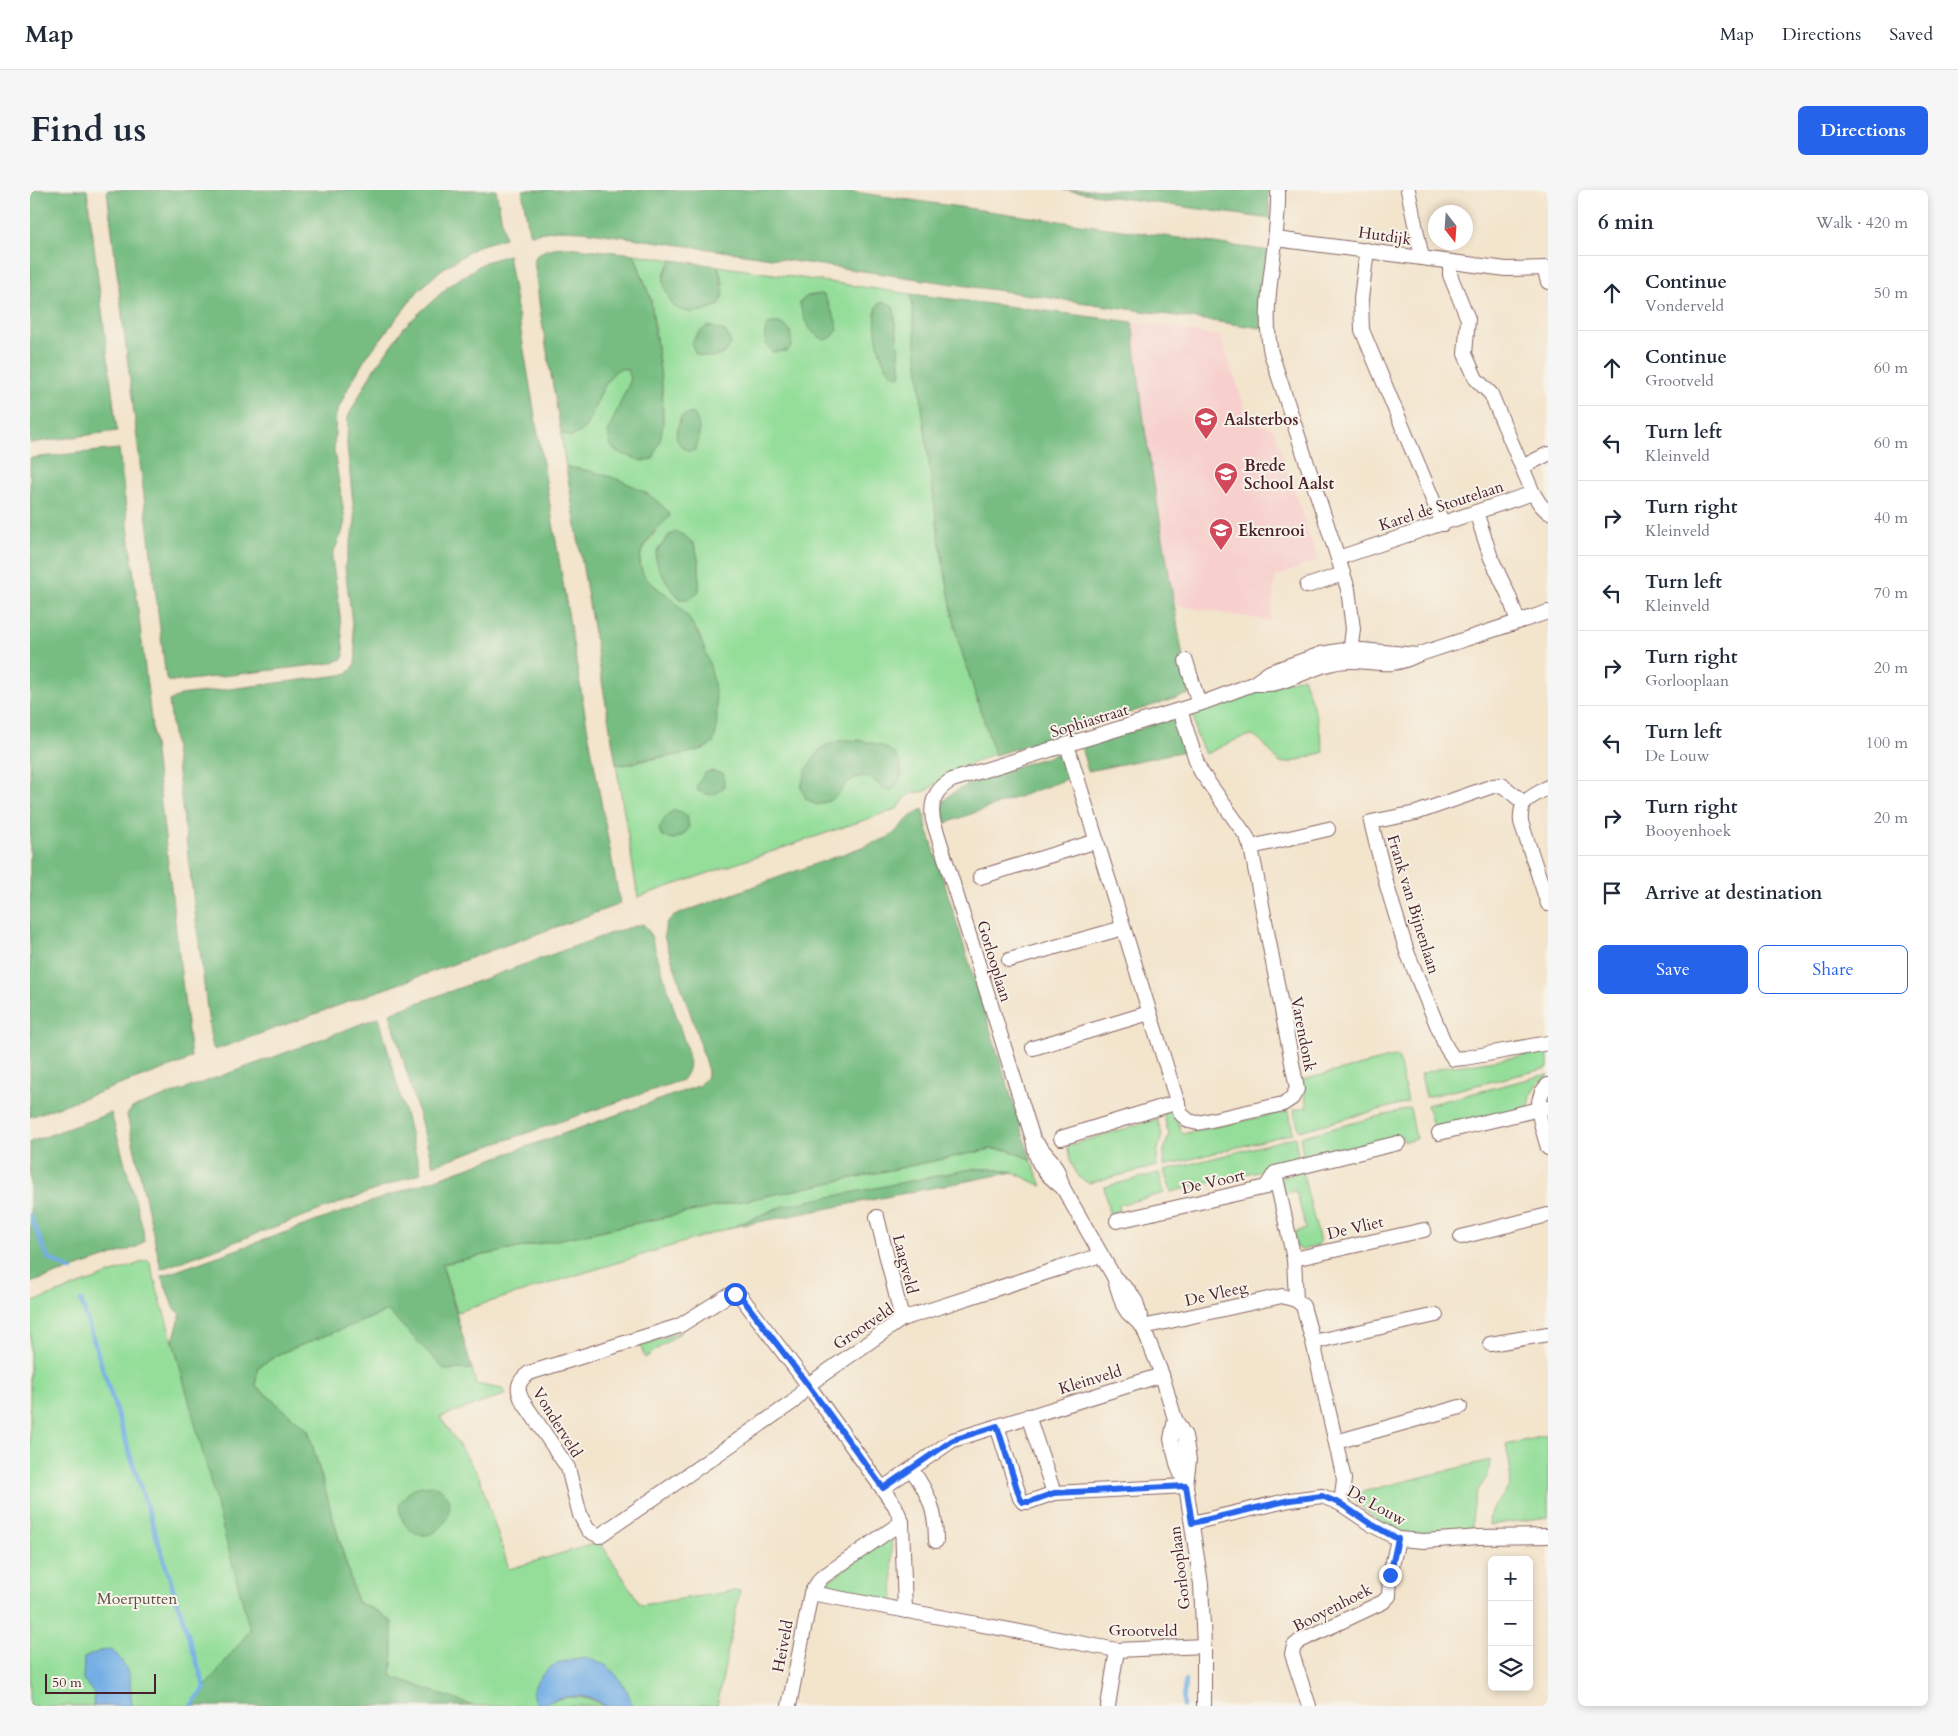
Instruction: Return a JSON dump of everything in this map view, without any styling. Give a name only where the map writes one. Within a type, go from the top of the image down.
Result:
[{"type":"street","points":[[1278,190],[1276,239],[1266,322],[1267,338],[1348,590],[1353,629],[1350,655]]},
{"type":"street","points":[[1408,190],[1422,258]]},
{"type":"street","name":"Hutdijk","points":[[1276,239],[1506,269],[1546,268]]},
{"type":"street","points":[[1367,250],[1361,299],[1362,330],[1443,524]]},
{"type":"street","points":[[1450,262],[1450,275],[1468,319],[1465,354],[1476,379],[1491,394],[1533,493],[1548,512]]},
{"type":"street","points":[[1546,268],[1548,282]]},
{"type":"street","points":[[1522,466],[1548,454]]},
{"type":"street","name":"Karel de Stoutelaan","points":[[1338,558],[1533,493]]},
{"type":"street","points":[[1476,512],[1491,558],[1509,596],[1518,622]]},
{"type":"street","points":[[1308,586],[1343,574]]},
{"type":"street","name":"Sophiastraat","points":[[937,792],[952,780],[1199,704],[1254,684],[1270,672],[1321,654],[1417,655],[1548,612]]},
{"type":"street","points":[[1186,661],[1199,704]]},
{"type":"street","name":"Varendonk","points":[[1067,745],[1182,1114],[1189,1121],[1198,1123],[1284,1104],[1292,1098],[1297,1089],[1251,848],[1247,837],[1196,763],[1180,710]]},
{"type":"street","name":"Frank van Bijnenlaan","points":[[1524,803],[1502,785],[1493,786],[1416,813],[1371,822],[1387,886],[1407,952],[1446,1047],[1454,1059],[1548,1043]]},
{"type":"street","points":[[1548,787],[1532,795],[1524,803],[1520,812],[1521,822],[1548,904]]},
{"type":"street","name":"Gorlooplaan","points":[[937,792],[932,800],[933,820],[1033,1139],[1058,1172],[1063,1188],[1114,1277],[1130,1292],[1136,1302],[1175,1419],[1172,1439],[1178,1466],[1186,1486],[1201,1584],[1204,1706]]},
{"type":"street","points":[[1251,848],[1328,829]]},
{"type":"street","points":[[980,877],[1097,841]]},
{"type":"street","points":[[1009,960],[1124,928]]},
{"type":"street","points":[[1033,1048],[1149,1013]]},
{"type":"street","points":[[1548,1085],[1542,1089],[1548,1148]]},
{"type":"street","points":[[1061,1138],[1178,1102]]},
{"type":"street","points":[[1439,1133],[1543,1108]]},
{"type":"street","points":[[1341,1504],[1344,1479],[1313,1342],[1303,1306],[1296,1300],[1294,1259],[1275,1172],[1398,1143]]},
{"type":"street","name":"De Voort","points":[[1116,1221],[1266,1187],[1275,1172]]},
{"type":"street","points":[[1461,1237],[1548,1215]]},
{"type":"street","name":"Laagveld","points":[[877,1217],[902,1319]]},
{"type":"street","name":"De Vliet","points":[[1294,1259],[1424,1230]]},
{"type":"street","name":"Grootveld","points":[[808,1385],[902,1319],[1101,1255]]},
{"type":"street","name":"Vonderveld","points":[[735,1294],[742,1298],[808,1385],[793,1402],[599,1536],[588,1530],[580,1515],[568,1468],[518,1392],[518,1384],[529,1373],[679,1326],[727,1296],[735,1294]]},
{"type":"street","name":"De Vleeg","points":[[1143,1327],[1282,1296],[1296,1300]]},
{"type":"street","points":[[1313,1342],[1436,1315]]},
{"type":"street","points":[[1490,1344],[1548,1334]]},
{"type":"street","name":"Kleinveld","points":[[883,1488],[912,1470],[953,1440],[1162,1376]]},
{"type":"street","points":[[808,1385],[883,1488],[895,1506],[902,1522],[906,1611]]},
{"type":"street","points":[[1336,1442],[1460,1407]]},
{"type":"street","points":[[1028,1416],[1054,1493]]},
{"type":"street","points":[[997,1426],[1020,1498],[1023,1502],[1029,1502],[1054,1493],[1186,1486]]},
{"type":"street","points":[[912,1470],[927,1494],[933,1510],[936,1541]]},
{"type":"street","name":"De Louw","points":[[1192,1523],[1290,1500],[1322,1496],[1341,1504],[1369,1523],[1398,1539],[1424,1541],[1479,1537],[1548,1536]]},
{"type":"street","points":[[811,1593],[821,1578],[902,1522]]},
{"type":"street","name":"Booyenhoek","points":[[1309,1706],[1292,1654],[1294,1646],[1300,1641],[1383,1602],[1389,1596],[1390,1575],[1398,1539]]},
{"type":"street","name":"Grootveld","points":[[811,1593],[1117,1650],[1204,1646]]},
{"type":"street","name":"Heiveld","points":[[789,1706],[811,1593]]},
{"type":"street","points":[[1108,1706],[1117,1650]]},
{"type":"shaded area","name":"Brede School Aalst","points":[[1132,322],[1220,336],[1250,422],[1273,428],[1318,560],[1276,577],[1270,621],[1175,605],[1145,430]]},
{"type":"green space","points":[[30,190],[87,190],[117,431],[30,443]]},
{"type":"green space","points":[[107,190],[496,190],[505,238],[478,246],[441,270],[418,291],[365,359],[349,386],[336,414],[334,451],[345,520],[332,559],[344,656],[342,659],[332,663],[180,681],[168,681],[166,678]]},
{"type":"green space","points":[[522,190],[840,190],[1270,251],[1261,328],[583,231],[557,230],[531,234],[529,232]]},
{"type":"green space","points":[[1064,190],[1267,190],[1271,219]]},
{"type":"green space","points":[[566,247],[634,254],[651,300],[662,386],[663,424],[661,437],[653,459],[642,461],[615,451],[610,444],[608,431],[631,379],[628,370],[620,369],[613,373],[607,381],[582,431],[571,437],[561,433],[540,310],[534,259],[537,255],[552,248]]},
{"type":"green space","points":[[634,254],[672,260],[665,271],[663,281],[700,312],[719,305],[723,283],[718,266],[911,294],[923,415],[939,538],[951,605],[958,640],[995,755],[991,755],[946,775],[927,791],[907,796],[897,809],[638,897],[616,764],[623,765],[704,749],[713,743],[717,729],[708,662],[699,634],[686,615],[671,599],[644,577],[640,558],[642,550],[657,531],[632,486],[603,475],[566,467],[561,433],[571,437],[611,376],[620,368],[628,370],[630,376],[629,385],[625,393],[663,424],[662,386],[651,300]],"holes":[[[884,302],[894,310],[901,373],[899,376],[880,351],[875,313],[878,304]],[[725,331],[731,343],[693,339],[699,332]],[[670,534],[694,543],[699,562],[699,591],[672,590],[665,577],[657,551]],[[857,740],[880,746],[893,759],[902,775],[895,787],[882,787],[872,779],[861,776],[846,782],[832,799],[817,805],[806,770]]]},
{"type":"green space","points":[[508,255],[587,726],[620,904],[215,1050],[210,1033],[169,701],[181,695],[341,675],[352,669],[356,656],[345,566],[355,523],[347,445],[348,417],[372,372],[405,326],[450,285],[485,262]]},
{"type":"green space","points":[[672,260],[718,266],[724,293],[719,305],[696,312],[685,311],[673,306],[664,283],[665,273]]},
{"type":"green space","points":[[911,294],[1132,322],[1145,430],[1189,694],[995,755],[958,640],[951,605],[939,538],[923,415]]},
{"type":"green space","points":[[824,295],[835,318],[838,330],[832,337],[825,340],[811,330],[805,321],[800,305],[800,302],[807,296]]},
{"type":"green space","points":[[884,302],[892,305],[894,310],[901,373],[899,376],[892,374],[886,367],[878,346],[876,312],[878,305]]},
{"type":"green space","points":[[780,323],[790,330],[792,346],[787,351],[772,352],[767,346],[765,331],[768,324]]},
{"type":"green space","points":[[708,326],[725,331],[731,343],[721,355],[707,357],[696,354],[691,343],[699,332]]},
{"type":"green space","points":[[693,413],[698,421],[699,436],[695,450],[689,452],[679,444],[676,437],[681,416]]},
{"type":"green space","points":[[119,449],[191,1057],[184,1062],[30,1117],[30,458]]},
{"type":"green space","points":[[566,467],[608,476],[636,487],[659,503],[669,513],[670,516],[643,547],[640,559],[641,567],[650,583],[672,599],[685,614],[695,629],[708,660],[713,677],[717,712],[713,743],[705,748],[679,755],[627,764],[616,764]]},
{"type":"green space","points":[[676,532],[685,536],[691,542],[698,556],[699,591],[690,599],[680,599],[664,578],[656,560],[658,550],[671,534]]},
{"type":"green space","points":[[1303,677],[1317,718],[1324,752],[1292,762],[1280,763],[1262,742],[1252,736],[1239,739],[1205,754],[1196,734],[1193,712]]},
{"type":"green space","points":[[1177,717],[1180,738],[1185,751],[1088,771],[1081,747]]},
{"type":"green space","points":[[842,740],[869,742],[888,749],[895,754],[899,761],[901,773],[899,782],[891,791],[870,778],[861,776],[848,782],[829,801],[817,805],[806,799],[801,787],[806,770],[820,750],[827,745]]},
{"type":"green space","points":[[1065,752],[1073,777],[946,823],[942,806],[952,793],[1000,772]]},
{"type":"green space","points":[[711,771],[724,774],[724,787],[712,795],[698,791],[697,785],[705,773]]},
{"type":"green space","points":[[923,809],[927,828],[1031,1160],[1009,1150],[991,1149],[442,1264],[472,1369],[445,1370],[388,1311],[281,1353],[257,1368],[256,1386],[308,1430],[357,1602],[379,1612],[392,1622],[393,1652],[391,1676],[473,1706],[190,1706],[250,1630],[173,1341],[181,1314],[173,1307],[162,1276],[698,1086],[706,1078],[708,1071],[664,936],[666,923],[672,917],[689,910],[887,838],[897,831],[912,815]]},
{"type":"green space","points":[[674,810],[687,815],[689,828],[682,836],[674,839],[662,837],[659,829],[666,816]]},
{"type":"green space","points":[[643,924],[650,933],[688,1053],[688,1067],[682,1080],[433,1165],[390,1013],[617,931]]},
{"type":"green space","points":[[379,1017],[421,1173],[161,1269],[127,1115],[132,1108]]},
{"type":"green space","points":[[1548,1052],[1548,1068],[1426,1097],[1421,1074],[1450,1065],[1456,1066]]},
{"type":"green space","points":[[1398,1056],[1408,1102],[1299,1131],[1294,1110],[1307,1107],[1302,1080]]},
{"type":"green space","points":[[1548,1074],[1548,1077],[1534,1089],[1529,1107],[1434,1130],[1427,1105]]},
{"type":"green space","points":[[1410,1108],[1416,1139],[1404,1142],[1402,1136],[1304,1159],[1300,1137]]},
{"type":"green space","points":[[1174,1110],[1182,1134],[1289,1111],[1293,1133],[1164,1166],[1164,1150],[1169,1135],[1163,1114]]},
{"type":"green space","points":[[111,1113],[143,1229],[144,1241],[137,1247],[30,1283],[30,1142]]},
{"type":"green space","points":[[1157,1119],[1162,1135],[1157,1153],[1157,1166],[1089,1183],[1076,1173],[1067,1146]]},
{"type":"green space","points":[[1295,1137],[1299,1161],[1171,1192],[1164,1171]]},
{"type":"green space","points":[[991,1149],[1009,1150],[1031,1160],[1042,1186],[1013,1172],[971,1169],[777,1208],[733,1227],[457,1312],[442,1264]]},
{"type":"green space","points":[[971,1169],[1013,1172],[733,1227],[783,1206]]},
{"type":"green space","points":[[1302,1170],[1320,1242],[1317,1246],[1301,1250],[1297,1248],[1293,1233],[1306,1229],[1296,1191],[1284,1193],[1280,1178]]},
{"type":"green space","points":[[1159,1173],[1164,1193],[1119,1205],[1120,1210],[1109,1213],[1104,1187]]},
{"type":"green space","name":"Moerputten","points":[[148,1260],[257,1624],[197,1706],[30,1706],[30,1303]]},
{"type":"green space","points":[[388,1311],[445,1369],[472,1369],[476,1384],[502,1389],[507,1394],[440,1417],[479,1476],[509,1569],[600,1542],[641,1605],[740,1590],[717,1706],[631,1706],[607,1667],[540,1704],[573,1697],[589,1699],[606,1706],[473,1706],[391,1677],[393,1652],[392,1622],[379,1612],[357,1602],[308,1430],[256,1386],[257,1368],[281,1353]]},
{"type":"green space","points":[[681,1332],[645,1358],[640,1345]]},
{"type":"green space","points":[[1548,1435],[1548,1517],[1489,1525],[1493,1507],[1505,1494],[1510,1483],[1510,1466],[1506,1445]]},
{"type":"green space","points":[[1490,1460],[1487,1476],[1477,1493],[1472,1530],[1424,1534],[1398,1532],[1381,1523],[1357,1503],[1358,1493]]},
{"type":"green space","points":[[432,1485],[443,1491],[448,1500],[449,1509],[446,1519],[440,1528],[432,1533],[422,1535],[412,1531],[406,1525],[401,1516],[399,1504],[413,1489]]},
{"type":"green space","points":[[891,1536],[894,1602],[824,1589],[822,1585]]},
{"type":"water","points":[[112,1650],[127,1670],[132,1706],[93,1706],[94,1694],[83,1679],[84,1658],[100,1651]]},
{"type":"water","points":[[589,1658],[607,1666],[615,1674],[629,1696],[631,1706],[606,1706],[593,1699],[579,1696],[565,1697],[539,1705],[535,1701],[533,1691],[535,1685],[551,1667],[565,1661]]},
{"type":"waterway","points":[[30,1215],[48,1258],[71,1270]]},
{"type":"waterway","points":[[81,1301],[205,1688],[191,1706]]},
{"type":"waterway","points":[[1183,1706],[1185,1681]]},
{"type":"place","name":"Aalsterbos","points":[[1206,440]]},
{"type":"place","name":"Brede School Aalst","points":[[1226,495]]},
{"type":"place","name":"Ekenrooi","points":[[1221,551]]},
{"type":"route","points":[[735,1294],[742,1298],[883,1488],[953,1440],[997,1426],[1020,1498],[1023,1502],[1029,1502],[1054,1493],[1186,1486],[1192,1523],[1290,1500],[1322,1496],[1341,1504],[1369,1523],[1398,1539],[1390,1575]]}]
